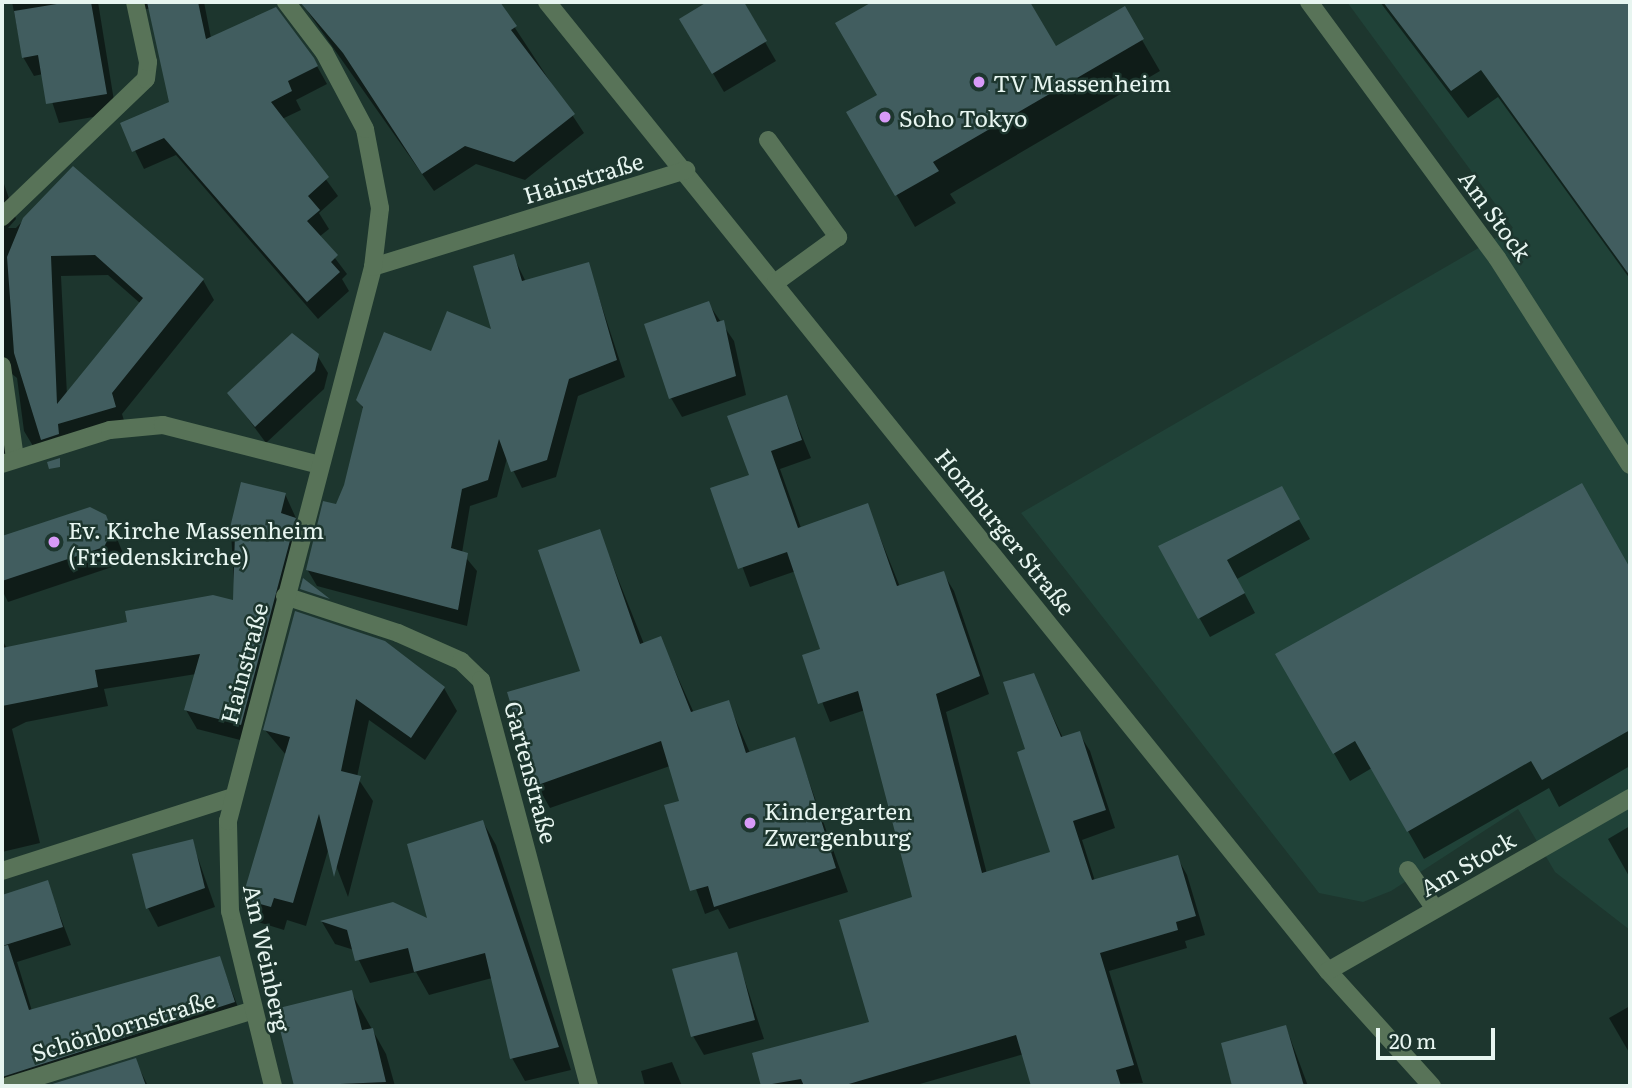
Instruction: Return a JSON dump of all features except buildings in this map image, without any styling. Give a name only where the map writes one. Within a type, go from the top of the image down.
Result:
[{"type":"street","points":[[2,217],[146,79],[135,2]]},
{"type":"street","name":"Hainstraße","points":[[233,797],[373,267],[380,183],[365,129],[324,52],[286,2]]},
{"type":"street","name":"Homburger Straße","points":[[547,2],[686,170],[1328,971],[1432,1086]]},
{"type":"street","name":"Am Stock","points":[[1310,2],[1497,258],[1630,465]]},
{"type":"street","points":[[768,140],[838,237],[776,282]]},
{"type":"street","name":"Hainstraße","points":[[373,267],[686,170]]},
{"type":"street","points":[[2,366],[8,462],[110,430],[163,425],[320,465]]},
{"type":"street","name":"Gartenstraße","points":[[285,596],[398,633],[461,661],[481,680],[589,1086]]},
{"type":"street","points":[[2,871],[233,797]]},
{"type":"street","name":"Am Weinberg","points":[[233,797],[226,876],[253,1010],[273,1086]]},
{"type":"street","name":"Am Stock","points":[[1328,971],[1630,798]]},
{"type":"street","points":[[1408,870],[1435,909]]},
{"type":"street","name":"Schönbornstraße","points":[[8,1086],[253,1010]]},
{"type":"shaded area","points":[[1347,2],[1630,2],[1630,930],[1555,872],[1518,809],[1391,891],[1363,902],[1319,893],[1021,513],[1513,228]]},
{"type":"place","name":"TV Massenheim","points":[[979,82]]},
{"type":"place","name":"Soho Tokyo","points":[[885,117]]},
{"type":"place","name":"Ev. Kirche Massenheim (Friedenskirche)","points":[[54,542]]},
{"type":"place","name":"Kindergarten Zwergenburg","points":[[750,823]]}]
